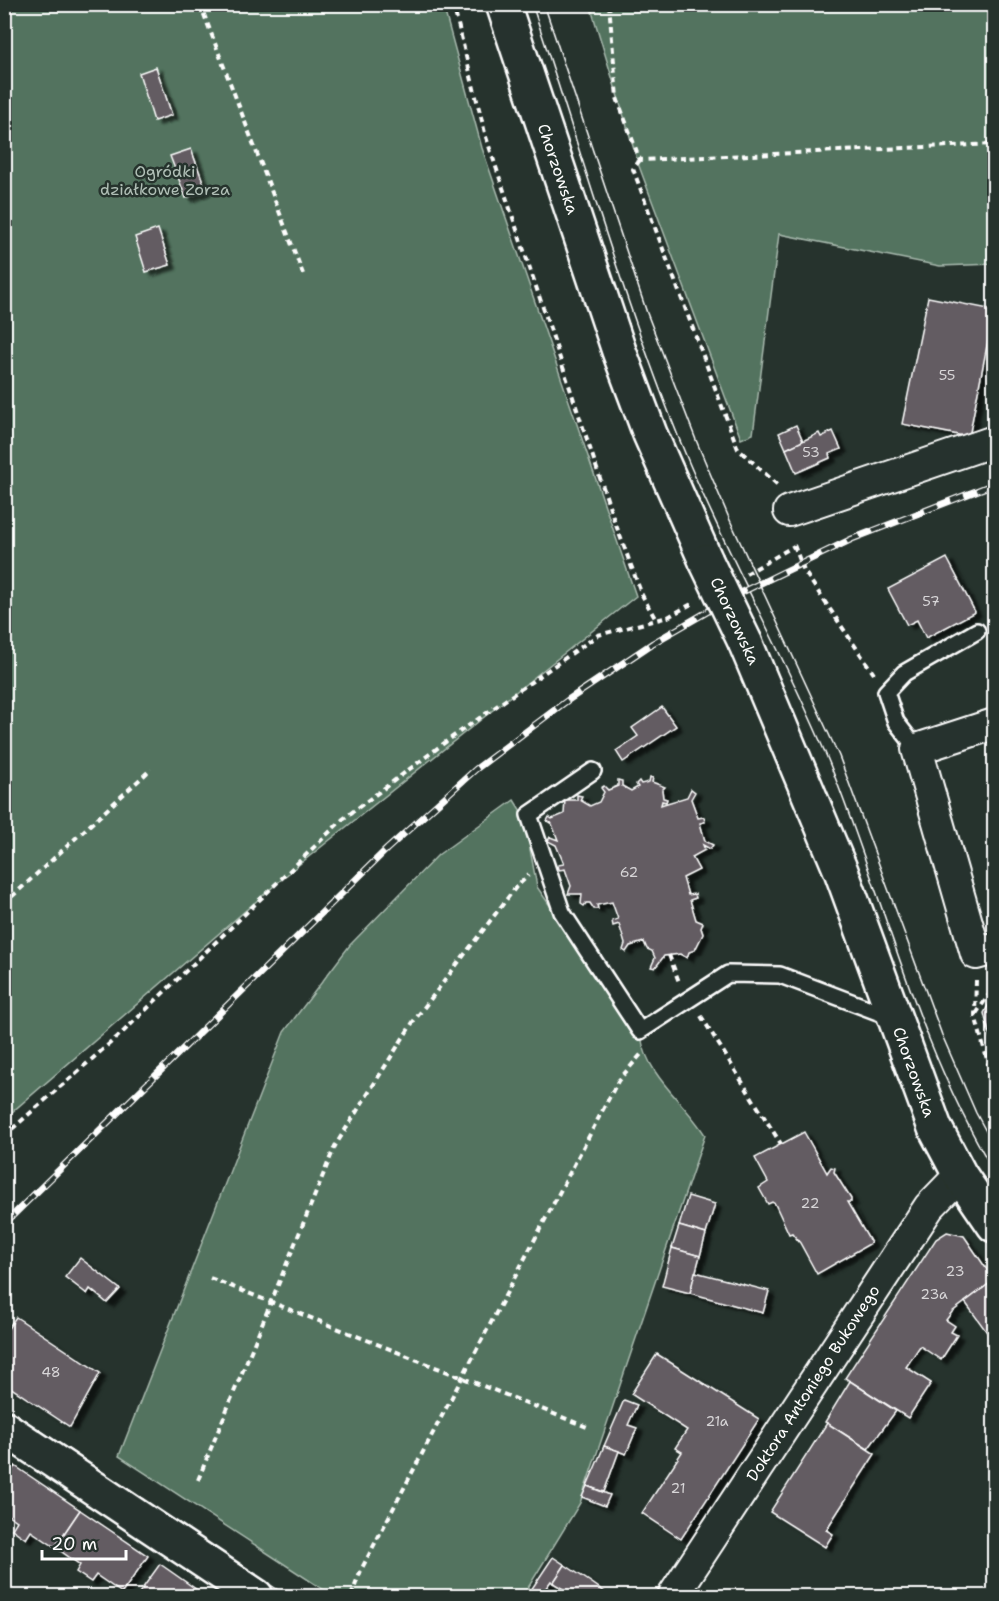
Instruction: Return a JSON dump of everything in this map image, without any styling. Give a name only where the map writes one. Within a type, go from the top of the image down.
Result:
[{"type":"street","name":"Chorzowska","points":[[503,4],[619,351],[650,434],[706,561],[745,642],[824,827],[934,1128],[960,1175],[994,1225]]},
{"type":"street","points":[[789,511],[994,441]]},
{"type":"street","points":[[986,951],[917,749],[994,723]]},
{"type":"street","name":"Doktora Antoniego Bukowego","points":[[673,1596],[929,1207],[960,1175]]},
{"type":"street","points":[[4,1428],[256,1596]]},
{"type":"lane","points":[[917,749],[896,722],[886,692],[904,673],[977,631]]},
{"type":"lane","points":[[593,771],[529,815],[562,912],[640,1031],[728,974],[780,975],[894,1018]]},
{"type":"path","points":[[200,4],[303,274]]},
{"type":"path","points":[[453,4],[486,137],[613,517],[642,595],[656,620]]},
{"type":"path","points":[[609,4],[617,98],[640,160]]},
{"type":"path","points":[[886,692],[804,571],[788,531],[789,511],[786,493],[738,449],[633,169],[640,160],[994,144]]},
{"type":"path","points":[[4,1136],[132,1023],[343,819],[451,738],[598,635],[668,617]]},
{"type":"path","points":[[4,904],[151,769]]},
{"type":"path","points":[[198,1480],[335,1146],[413,1023],[516,887],[544,862]]},
{"type":"path","points":[[986,951],[975,1015],[994,1085]]},
{"type":"path","points":[[669,955],[677,979],[781,1144]]},
{"type":"path","points":[[975,1015],[994,987]]},
{"type":"path","points":[[351,1596],[362,1568],[618,1081],[643,1054],[640,1031]]},
{"type":"path","points":[[210,1278],[587,1427]]},
{"type":"green space","name":"Ogródki działkowe Zorza","points":[[5,5],[443,5],[482,148],[636,596],[296,867],[5,1118]]},
{"type":"green space","points":[[590,5],[994,5],[994,264],[940,266],[779,234],[753,434],[741,439],[639,166]]},
{"type":"green space","points":[[514,800],[524,816],[537,887],[641,1036],[645,1051],[658,1076],[705,1135],[580,1503],[523,1596],[333,1596],[119,1456],[284,1032],[350,945],[438,855]]},
{"type":"building","points":[[156,67],[172,115],[154,121],[139,73]]},
{"type":"building","points":[[191,149],[206,190],[186,198],[170,156]]},
{"type":"building","points":[[158,229],[170,265],[146,272],[135,237]]},
{"type":"building","points":[[928,297],[994,310],[969,437],[902,424]]},
{"type":"building","points":[[796,425],[803,441],[786,449],[779,433]]},
{"type":"building","points":[[833,431],[841,449],[829,454],[830,458],[796,473],[786,449],[819,433],[821,437]]},
{"type":"building","points":[[947,558],[975,612],[926,638],[917,620],[907,625],[888,589]]},
{"type":"building","points":[[662,707],[676,726],[623,762],[616,751],[638,736],[632,728]]},
{"type":"building","points":[[650,777],[653,778],[652,782],[665,787],[662,790],[663,798],[667,799],[666,802],[662,801],[661,805],[687,797],[691,789],[695,792],[691,799],[698,818],[704,817],[705,822],[700,823],[705,841],[713,845],[710,849],[703,845],[705,850],[692,857],[699,870],[683,878],[688,895],[695,894],[696,898],[690,900],[696,920],[703,923],[701,928],[703,934],[695,950],[689,952],[687,958],[680,954],[664,956],[655,968],[651,967],[655,958],[644,942],[630,946],[626,952],[623,950],[625,944],[619,924],[613,926],[612,921],[618,919],[612,902],[597,905],[598,909],[594,909],[590,903],[584,906],[581,904],[582,894],[568,894],[571,886],[565,869],[559,870],[558,865],[564,864],[556,845],[548,841],[550,837],[558,840],[552,824],[547,821],[549,817],[552,819],[564,814],[565,800],[577,800],[577,795],[582,796],[580,800],[590,806],[599,802],[604,792],[601,788],[604,786],[608,790],[618,786],[618,780],[622,781],[622,786],[631,791],[638,787],[636,784],[639,781],[641,784],[649,782]]},
{"type":"building","points":[[994,995],[994,1052],[984,1013]]},
{"type":"building","points":[[804,1132],[827,1173],[831,1167],[835,1168],[834,1172],[851,1199],[851,1202],[847,1202],[871,1243],[817,1274],[800,1243],[792,1233],[789,1234],[775,1204],[772,1202],[768,1204],[759,1188],[768,1182],[755,1158]]},
{"type":"building","points":[[688,1196],[715,1204],[706,1234],[679,1226]]},
{"type":"building","points":[[679,1226],[706,1234],[700,1256],[672,1248]]},
{"type":"building","points":[[947,1232],[964,1236],[994,1280],[952,1312],[946,1320],[955,1326],[951,1332],[957,1335],[941,1360],[920,1346],[906,1367],[931,1383],[908,1418],[845,1378],[936,1239]]},
{"type":"building","points":[[672,1248],[700,1256],[690,1293],[662,1286]]},
{"type":"building","points":[[80,1258],[120,1289],[107,1303],[90,1289],[87,1294],[65,1277]]},
{"type":"building","points":[[695,1272],[769,1291],[763,1313],[690,1293]]},
{"type":"building","points":[[994,1280],[994,1342],[965,1302]]},
{"type":"building","points":[[16,1317],[100,1373],[70,1427],[4,1383],[4,1334]]},
{"type":"building","points":[[657,1354],[759,1419],[681,1539],[642,1513],[682,1452],[675,1448],[687,1430],[631,1394]]},
{"type":"building","points":[[850,1381],[896,1411],[868,1449],[825,1422]]},
{"type":"building","points":[[624,1400],[637,1405],[628,1425],[637,1428],[626,1454],[604,1446]]},
{"type":"building","points":[[827,1423],[875,1454],[826,1530],[833,1534],[825,1547],[770,1512]]},
{"type":"building","points":[[604,1446],[619,1451],[604,1492],[587,1486]]},
{"type":"building","points":[[4,1459],[15,1466],[4,1482]]},
{"type":"building","points":[[15,1466],[80,1510],[55,1547],[31,1531],[26,1539],[12,1529],[17,1521],[4,1512],[4,1482]]},
{"type":"building","points":[[587,1486],[610,1495],[605,1506],[582,1497]]},
{"type":"building","points":[[80,1510],[148,1556],[122,1593],[96,1575],[91,1582],[76,1572],[80,1565],[55,1547]]},
{"type":"building","points":[[553,1557],[565,1565],[553,1583],[551,1581],[540,1596],[527,1596]]},
{"type":"building","points":[[160,1564],[200,1592],[204,1596],[137,1596]]},
{"type":"building","points":[[565,1565],[609,1595],[575,1596],[553,1583]]},
{"type":"tram line","points":[[532,4],[623,286],[663,398],[702,492],[829,762],[922,1022],[967,1123],[994,1171]]},
{"type":"tram line","points":[[544,4],[647,313],[696,440],[729,518],[839,756],[942,1035],[976,1113],[994,1146]]},
{"type":"tram line","points":[[4,1406],[287,1596]]},
{"type":"railway","points":[[4,1224],[387,849],[476,769],[568,700],[653,643],[740,593],[852,539],[994,484]]}]
